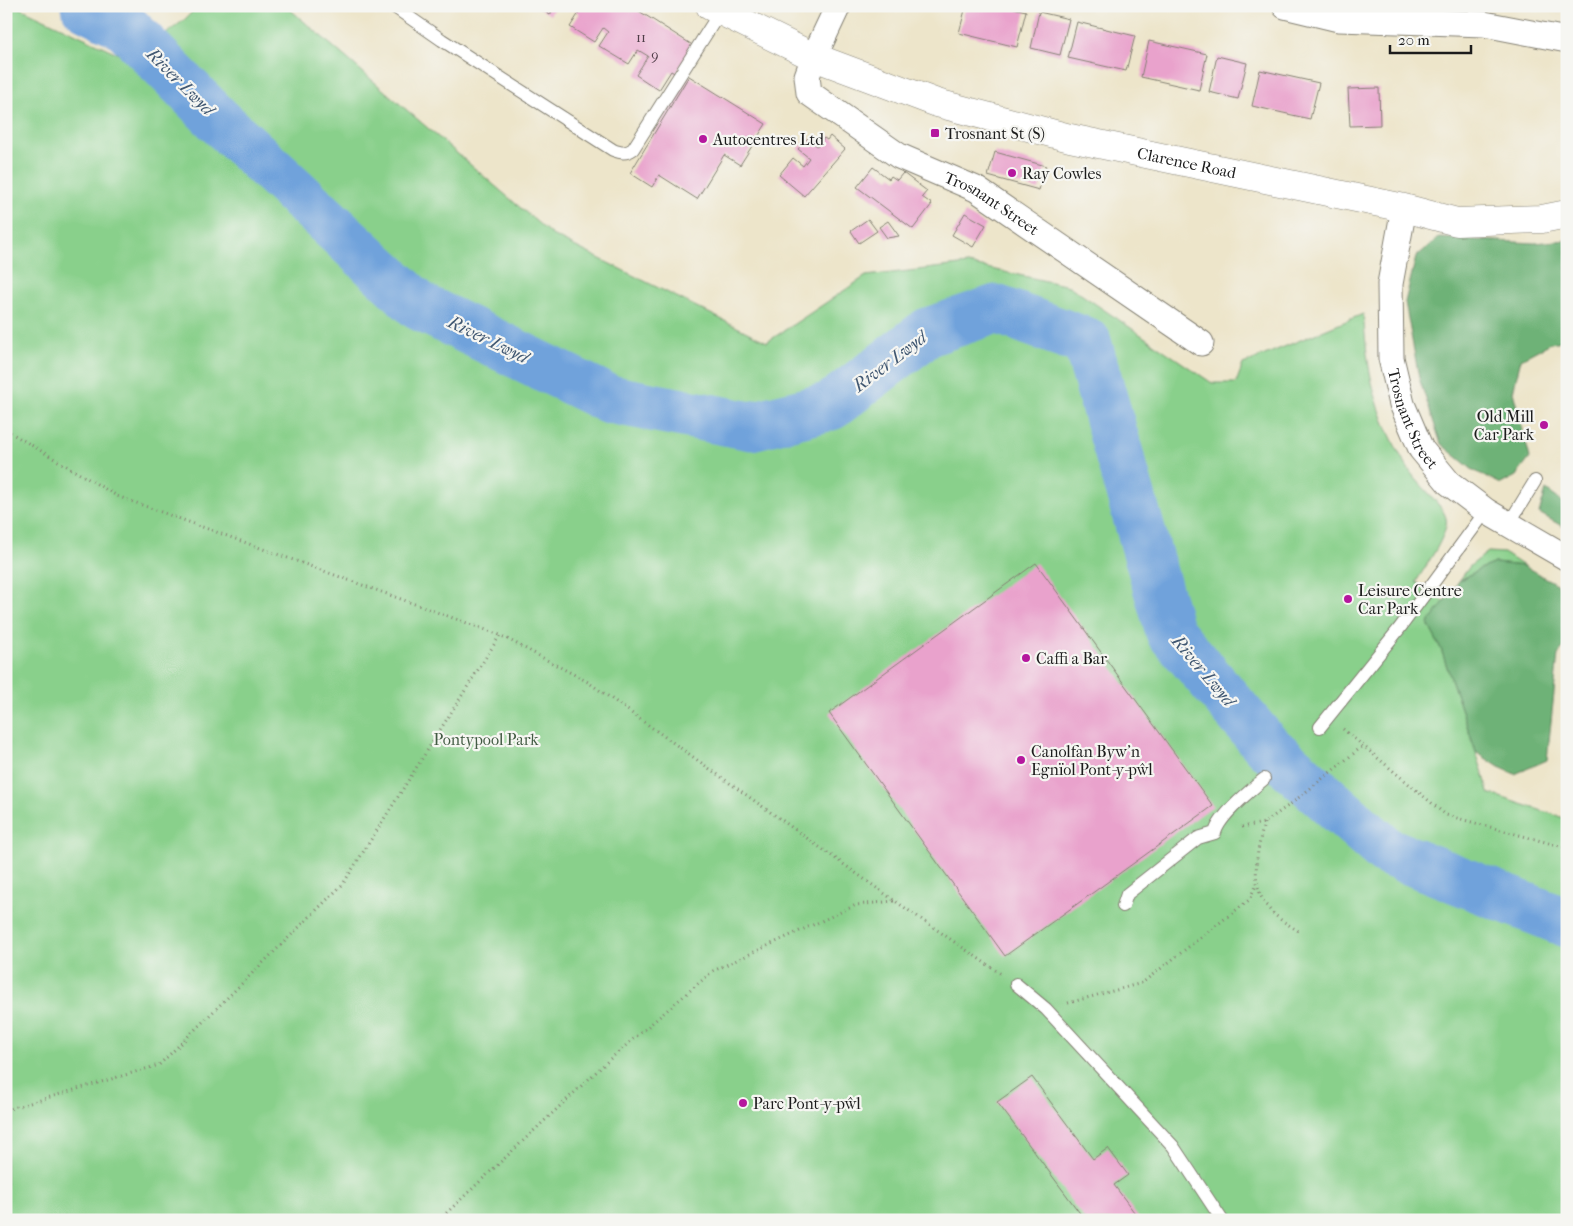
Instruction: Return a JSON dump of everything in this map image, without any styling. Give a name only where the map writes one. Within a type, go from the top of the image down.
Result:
[{"type":"street","name":"Trosnant Street","points":[[838,6],[814,56],[807,76],[809,93],[898,156],[976,189],[1201,343]]},
{"type":"street","points":[[1286,6],[1339,19],[1484,24],[1567,40]]},
{"type":"street","name":"Clarence Road","points":[[715,9],[814,56],[937,104],[1070,138],[1404,208],[1457,222],[1542,219],[1567,214]]},
{"type":"street","name":"Trosnant Street","points":[[1404,208],[1390,284],[1391,358],[1402,404],[1421,449],[1449,483],[1486,511],[1567,558]]},
{"type":"lane","points":[[393,6],[442,40],[613,150],[621,153],[634,149],[715,9]]},
{"type":"lane","points":[[1508,525],[1535,481]]},
{"type":"lane","points":[[1320,727],[1399,629],[1486,511]]},
{"type":"lane","points":[[1123,906],[1127,894],[1198,838],[1215,833],[1216,827],[1238,802],[1264,779]]},
{"type":"lane","points":[[1016,984],[1046,1009],[1172,1146],[1222,1220]]},
{"type":"path","points":[[6,430],[118,496],[500,635],[588,682],[895,901],[1016,984]]},
{"type":"path","points":[[6,1110],[159,1065],[343,884],[500,635]]},
{"type":"path","points":[[1329,717],[1446,815],[1567,848]]},
{"type":"path","points":[[1216,827],[1235,827],[1264,823],[1363,746]]},
{"type":"path","points":[[1264,823],[1256,866],[1256,885],[1262,900],[1273,913],[1300,932]]},
{"type":"path","points":[[1046,1009],[1142,984],[1250,900],[1256,885]]},
{"type":"path","points":[[439,1220],[610,1059],[714,971],[856,905],[895,901]]},
{"type":"green space","name":"Pontypool Park","points":[[6,6],[16,6],[132,60],[184,20],[198,6],[286,6],[552,235],[767,342],[866,276],[968,264],[1069,286],[1212,383],[1236,383],[1243,364],[1363,314],[1372,381],[1384,420],[1395,446],[1409,470],[1440,507],[1446,518],[1444,532],[1440,541],[1416,582],[1445,602],[1428,624],[1441,649],[1486,782],[1488,793],[1567,819],[1567,1220],[6,1220]]},
{"type":"green space","points":[[1438,238],[1535,243],[1567,240],[1567,340],[1551,343],[1521,359],[1513,392],[1530,458],[1516,476],[1501,484],[1473,470],[1441,444],[1419,378],[1405,302],[1416,257]]},
{"type":"green space","points":[[1546,490],[1567,505],[1567,529],[1539,513]]},
{"type":"green space","points":[[1488,552],[1504,553],[1524,566],[1495,563],[1459,581],[1470,566]]},
{"type":"green space","points":[[1495,563],[1524,566],[1567,590],[1567,644],[1558,655],[1547,760],[1515,774],[1499,767],[1476,752],[1441,649],[1428,624],[1459,581]]},
{"type":"building","points":[[536,6],[555,6],[550,15]]},
{"type":"building","points":[[577,6],[631,6],[694,46],[676,74],[671,71],[659,90],[636,75],[648,56],[638,50],[629,64],[599,46],[608,32],[603,28],[594,42],[570,27],[579,13],[574,10]]},
{"type":"building","points":[[966,6],[1005,6],[1026,11],[1017,47],[959,33]]},
{"type":"building","points":[[1039,12],[1069,19],[1060,55],[1031,48]]},
{"type":"building","points":[[1077,22],[1135,36],[1126,71],[1068,58]]},
{"type":"building","points":[[1149,41],[1207,54],[1199,90],[1141,77]]},
{"type":"building","points":[[1217,56],[1247,63],[1238,99],[1209,92]]},
{"type":"building","points":[[1260,70],[1319,83],[1310,119],[1252,106]]},
{"type":"building","name":"Autocentres Ltd","points":[[689,76],[766,124],[740,165],[724,155],[697,199],[659,175],[652,187],[630,173]]},
{"type":"building","points":[[1379,88],[1380,125],[1350,126],[1348,89]]},
{"type":"building","points":[[830,136],[845,149],[804,196],[779,175],[793,158],[803,166],[809,158],[798,149],[808,138],[817,146],[824,138],[827,140]]},
{"type":"building","points":[[995,152],[1046,166],[1039,190],[988,176]]},
{"type":"building","points":[[873,167],[889,179],[891,176],[897,180],[903,173],[927,191],[922,197],[932,204],[913,229],[857,187]]},
{"type":"building","points":[[965,213],[986,225],[973,247],[952,235]]},
{"type":"building","points":[[868,219],[877,231],[859,243],[851,231]]},
{"type":"building","points":[[888,221],[899,236],[887,238],[879,227]]},
{"type":"building","name":"Canolfan Byw'n Egnïol Pont-y-pŵl","points":[[1036,563],[1213,806],[1005,956],[829,713]]},
{"type":"building","points":[[1032,1077],[1093,1159],[1108,1148],[1128,1175],[1114,1185],[1140,1220],[1085,1220],[997,1102]]},
{"type":"waterway","name":"River Lwyd","points":[[85,6],[125,26],[218,120],[419,306],[609,399],[751,426],[831,406],[928,332],[996,309],[1087,342],[1170,632],[1266,745],[1386,851],[1567,923]]},
{"type":"place","name":"Trosnant St (S)","points":[[935,133]]},
{"type":"place","name":"Autocentres Ltd","points":[[703,139]]},
{"type":"place","name":"Ray Cowles","points":[[1012,173]]},
{"type":"place","name":"Old Mill Car Park","points":[[1544,425]]},
{"type":"place","name":"Leisure Centre Car Park","points":[[1348,599]]},
{"type":"place","name":"Caffi a Bar","points":[[1026,658]]},
{"type":"place","name":"Canolfan Byw'n Egnïol Pont-y-pŵl","points":[[1021,760]]},
{"type":"place","name":"Parc Pont-y-pŵl","points":[[743,1103]]}]
